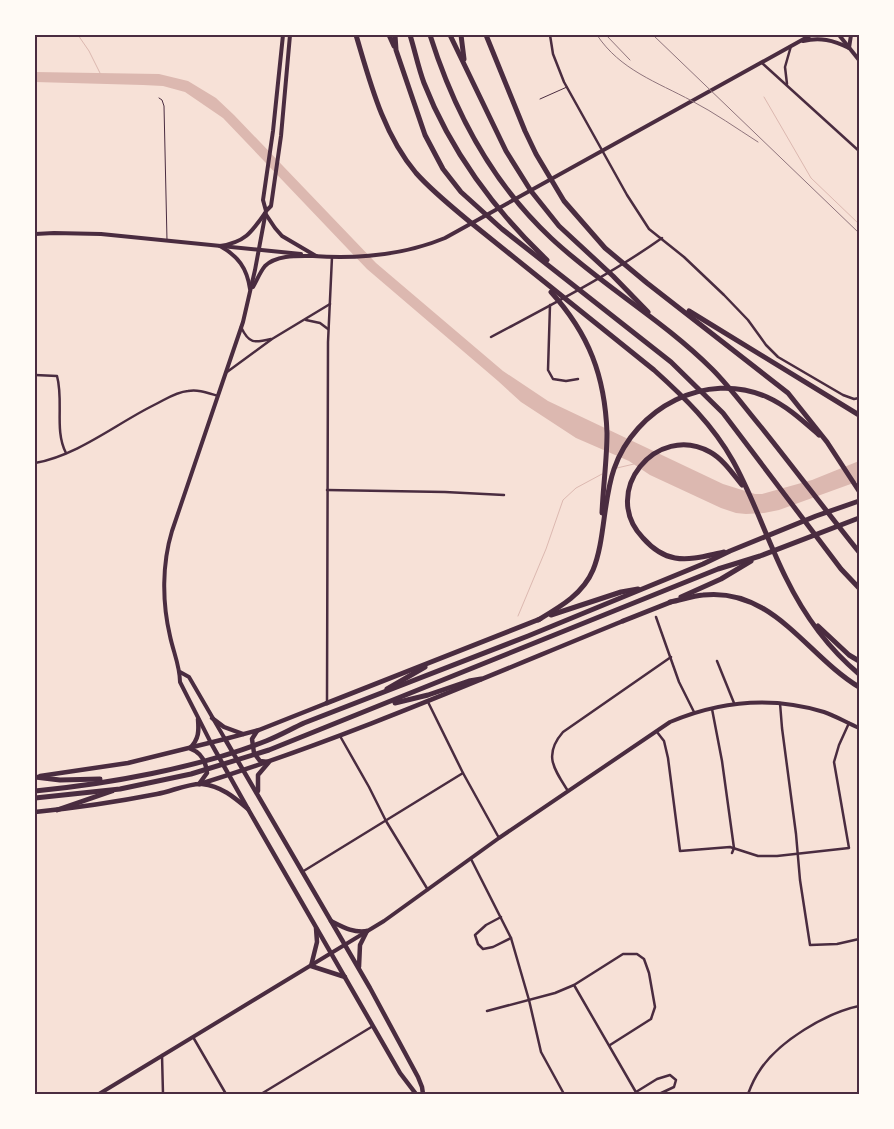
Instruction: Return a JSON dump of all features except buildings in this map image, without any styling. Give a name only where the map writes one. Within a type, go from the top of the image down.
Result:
[{"type":"highway","points":[[356,35],[370,80],[389,129],[416,173],[445,201],[542,282],[597,323],[679,393],[709,426],[733,460],[786,579],[807,615],[821,636],[859,674]]},
{"type":"highway","points":[[389,35],[434,155],[461,192],[502,229],[671,362],[723,413],[841,569],[859,588]]},
{"type":"highway","points":[[395,35],[396,50]]},
{"type":"highway","points":[[410,35],[424,82],[442,123],[460,154],[490,197],[531,245],[566,278]]},
{"type":"highway","points":[[430,35],[464,120],[486,160],[519,204],[550,238],[609,286],[659,323],[713,369],[859,552]]},
{"type":"highway","points":[[450,35],[506,150],[531,191],[559,226],[614,276],[659,323]]},
{"type":"highway","points":[[461,35],[466,66]]},
{"type":"highway","points":[[486,35],[525,131],[536,154],[564,201],[605,248],[663,296],[788,393],[827,442],[859,491]]},
{"type":"highway","points":[[538,620],[561,607],[577,594],[593,570],[602,519],[607,435],[605,404],[598,370],[584,335],[568,310],[542,282]]},
{"type":"highway","points":[[663,296],[859,415]]},
{"type":"highway","points":[[602,519],[613,470],[630,437],[642,422],[657,410],[690,394],[727,389],[761,395],[791,411],[827,442]]},
{"type":"highway","points":[[730,551],[692,558],[676,558],[655,549],[645,541],[633,526],[627,502],[628,490],[632,479],[644,462],[655,453],[668,448],[688,446],[701,448],[712,453],[727,466],[748,492]]},
{"type":"highway","points":[[35,791],[71,787],[188,764],[266,741],[304,723],[589,612],[704,564],[730,551],[816,516],[859,501]]},
{"type":"highway","points":[[35,798],[120,788],[191,774],[269,750],[718,569],[760,556],[859,518]]},
{"type":"highway","points":[[623,621],[721,579],[760,556]]},
{"type":"highway","points":[[327,702],[538,620],[614,594],[644,588]]},
{"type":"highway","points":[[670,602],[704,595],[723,595],[744,598],[762,606],[859,687]]},
{"type":"highway","points":[[807,615],[828,637],[859,662]]},
{"type":"highway","points":[[374,697],[438,659]]},
{"type":"highway","points":[[375,708],[428,695],[469,681],[481,680]]},
{"type":"highway","points":[[35,777],[68,780],[121,778]]},
{"type":"highway","points":[[57,810],[120,788]]},
{"type":"main road","points":[[282,35],[273,131],[263,200],[265,212],[259,250],[241,327],[176,517],[167,553],[165,600],[170,635],[180,672],[180,682],[198,719],[228,775],[400,1073],[416,1094]]},
{"type":"main road","points":[[220,246],[246,237],[254,230],[271,206],[281,136],[290,35]]},
{"type":"main road","points":[[799,42],[802,35]]},
{"type":"main road","points":[[35,234],[101,234],[332,257],[394,253],[420,248],[455,233],[811,35]]},
{"type":"main road","points":[[839,35],[859,60]]},
{"type":"main road","points":[[849,48],[851,35]]},
{"type":"main road","points":[[799,42],[815,38],[826,39],[838,42],[849,48]]},
{"type":"main road","points":[[265,212],[282,236],[316,256]]},
{"type":"main road","points":[[220,246],[238,258],[246,272],[250,292]]},
{"type":"main road","points":[[250,292],[261,271],[268,263],[281,258],[316,256]]},
{"type":"main road","points":[[35,812],[158,794],[199,784],[270,762],[428,702],[623,621]]},
{"type":"main road","points":[[180,672],[189,677],[260,797],[359,969],[418,1077],[423,1094]]},
{"type":"main road","points":[[35,777],[128,763],[225,739],[258,730],[327,702]]},
{"type":"main road","points":[[99,1094],[367,931],[428,890],[499,838],[670,722],[694,712],[734,703],[780,702],[824,712],[859,728]]},
{"type":"main road","points":[[212,718],[224,727],[244,734]]},
{"type":"main road","points":[[189,748],[198,738],[198,719]]},
{"type":"main road","points":[[258,730],[252,739],[252,748],[260,761],[270,762]]},
{"type":"main road","points":[[189,748],[197,751],[205,762],[207,773],[199,784]]},
{"type":"main road","points":[[260,797],[257,785],[258,775],[270,762]]},
{"type":"main road","points":[[199,784],[231,794],[248,809]]},
{"type":"main road","points":[[330,920],[348,930],[367,931]]},
{"type":"main road","points":[[310,966],[317,942],[316,926]]},
{"type":"main road","points":[[359,969],[360,946],[367,931]]},
{"type":"main road","points":[[310,966],[345,977]]},
{"type":"street","points":[[550,35],[553,54],[567,87],[627,195],[649,229],[662,238],[724,295],[748,320],[766,345],[778,357],[842,395],[854,399],[859,398]]},
{"type":"street","points":[[787,86],[786,67],[792,46]]},
{"type":"street","points":[[762,62],[859,151]]},
{"type":"street","points":[[491,337],[645,250],[662,238]]},
{"type":"street","points":[[327,702],[328,330],[332,257]]},
{"type":"street","points":[[226,374],[272,339],[330,304]]},
{"type":"street","points":[[550,305],[548,370],[553,379],[566,381],[578,379]]},
{"type":"street","points":[[305,319],[320,323],[328,330]]},
{"type":"street","points":[[241,327],[246,337],[251,341],[260,342],[272,339]]},
{"type":"street","points":[[35,375],[56,376],[59,388],[61,441],[66,453]]},
{"type":"street","points":[[35,463],[66,453],[179,392],[196,390],[218,396]]},
{"type":"street","points":[[327,490],[504,495]]},
{"type":"street","points":[[656,617],[679,682],[694,712]]},
{"type":"street","points":[[568,792],[556,772],[552,760],[552,751],[563,732],[671,657]]},
{"type":"street","points":[[717,661],[734,703]]},
{"type":"street","points":[[428,702],[463,773],[499,838]]},
{"type":"street","points":[[780,702],[800,880],[810,945],[837,944],[859,939]]},
{"type":"street","points":[[712,708],[722,761],[734,848],[732,853]]},
{"type":"street","points":[[656,731],[664,741],[668,758],[680,851],[730,847],[758,856],[798,854],[849,848],[834,762],[849,723]]},
{"type":"street","points":[[340,736],[386,821],[428,890]]},
{"type":"street","points":[[302,872],[463,773]]},
{"type":"street","points":[[471,859],[511,938],[529,1000],[541,1052],[564,1094]]},
{"type":"street","points":[[501,916],[486,925],[476,935],[478,944],[484,949],[494,947],[511,938]]},
{"type":"street","points":[[487,1011],[555,993],[574,985],[623,954],[637,954],[644,959],[649,973],[655,1007],[651,1019],[610,1045]]},
{"type":"street","points":[[574,985],[636,1093],[657,1078],[670,1075],[676,1080],[674,1088],[659,1094]]},
{"type":"street","points":[[748,1094],[760,1070],[780,1047],[811,1026],[844,1009],[859,1006]]},
{"type":"street","points":[[261,1094],[373,1026]]},
{"type":"street","points":[[193,1037],[226,1094]]},
{"type":"street","points":[[162,1055],[163,1094]]},
{"type":"lane","points":[[540,99],[567,87]]},
{"type":"lane","points":[[159,98],[164,106],[167,241]]},
{"type":"lane","points":[[35,123],[35,147]]},
{"type":"shaded area","points":[[35,72],[159,74],[188,81],[216,98],[376,263],[503,371],[548,401],[723,484],[755,494],[762,494],[812,480],[859,461],[859,481],[779,510],[746,514],[721,508],[650,475],[629,461],[576,438],[521,402],[367,269],[223,118],[185,92],[163,86],[35,82]]},
{"type":"waterway","points":[[78,35],[89,51],[101,75]]},
{"type":"waterway","points":[[764,97],[811,178],[859,224]]},
{"type":"waterway","points":[[617,468],[634,464]]},
{"type":"waterway","points":[[518,616],[546,549],[563,500],[576,488],[602,474]]},
{"type":"railway","points":[[597,35],[617,57],[640,74],[709,110],[758,142]]},
{"type":"railway","points":[[606,35],[630,60]]},
{"type":"railway","points":[[653,35],[859,233]]}]
